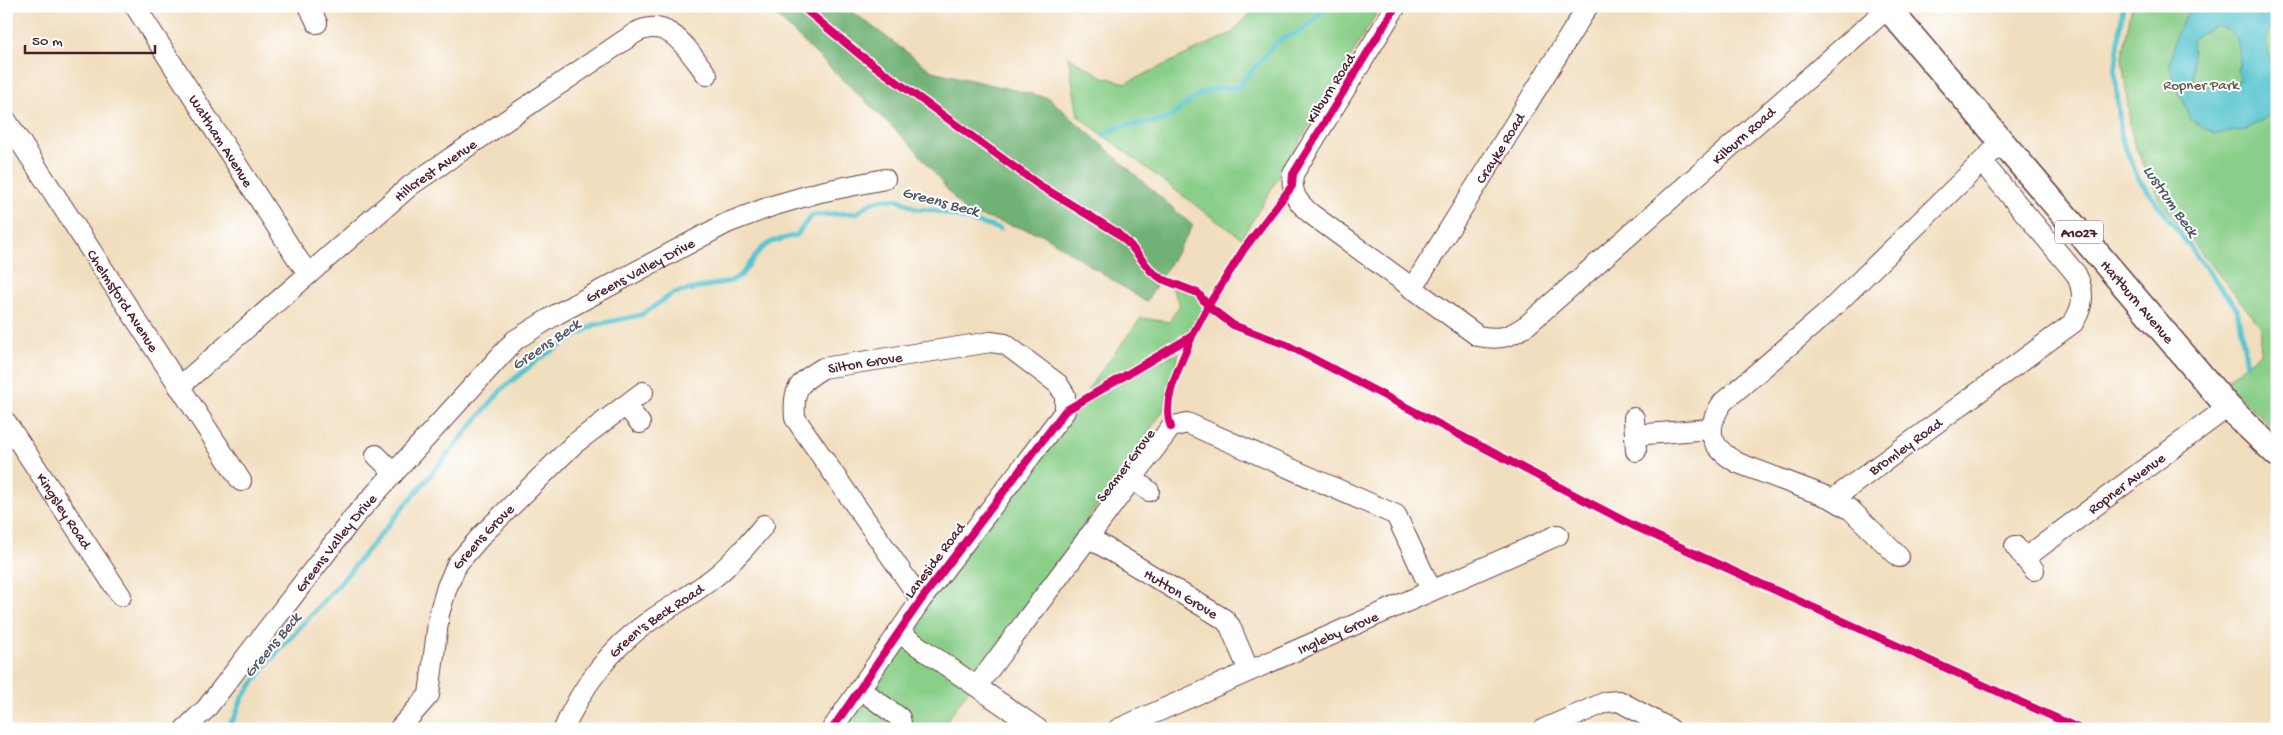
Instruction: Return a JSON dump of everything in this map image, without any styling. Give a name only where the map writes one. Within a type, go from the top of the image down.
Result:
[{"type":"main road","name":"Hartburn Avenue","points":[[1887,7],[2228,407],[2277,454]]},
{"type":"street","name":"Waltham Avenue","points":[[135,6],[309,274]]},
{"type":"street","name":"Kilburn Road","points":[[1396,6],[1293,174],[1293,194],[1300,204],[1412,289],[1478,336],[1496,340],[1514,334],[1887,7]]},
{"type":"street","name":"Crayke Road","points":[[1412,289],[1588,6]]},
{"type":"street","name":"Hillcrest Avenue","points":[[179,387],[411,185],[642,29],[649,27],[659,28],[672,33],[707,75]]},
{"type":"street","name":"Chelmsford Avenue","points":[[6,120],[241,481]]},
{"type":"street","points":[[1899,557],[1851,510],[1834,499],[1738,463],[1724,455],[1715,443],[1710,429],[1714,415],[1723,402],[1827,313],[2002,142]]},
{"type":"street","name":"Bromley Road","points":[[1834,499],[2074,323],[2081,310],[2082,286],[2076,274],[1982,162]]},
{"type":"street","name":"Greens Valley Drive","points":[[185,729],[206,709],[353,518],[516,340],[557,314],[727,223],[772,206],[820,192],[885,179]]},
{"type":"street","name":"Silton Grove","points":[[921,600],[795,418],[794,399],[802,381],[823,368],[991,342],[1005,344],[1058,384],[1065,395],[1065,411]]},
{"type":"street","name":"Greens Grove","points":[[399,729],[409,706],[429,695],[439,614],[447,587],[457,564],[482,535],[574,444],[643,392]]},
{"type":"street","points":[[626,406],[640,423]]},
{"type":"street","name":"Ropner Avenue","points":[[2025,558],[2228,407]]},
{"type":"street","name":"Laneside Road","points":[[832,729],[921,600],[1065,411]]},
{"type":"street","name":"Seamer Grove","points":[[977,686],[1171,427],[1187,423],[1396,515],[1431,590]]},
{"type":"street","name":"Kingsley Road","points":[[7,425],[121,596]]},
{"type":"street","points":[[1635,435],[1710,429]]},
{"type":"street","points":[[376,455],[394,473]]},
{"type":"street","points":[[1132,478],[1149,491]]},
{"type":"street","name":"Green's Beck Road","points":[[564,729],[594,674],[614,651],[647,622],[717,575],[741,553],[764,525]]},
{"type":"street","name":"Ingleby Grove","points":[[1118,729],[1558,535]]},
{"type":"street","name":"Hutton Grove","points":[[1088,537],[1224,620],[1230,626],[1250,671]]},
{"type":"street","points":[[898,632],[1038,729]]},
{"type":"street","points":[[860,688],[900,718],[902,729]]},
{"type":"street","points":[[1544,729],[1606,702],[1619,701],[1670,729]]},
{"type":"green space","points":[[766,6],[845,6],[932,71],[1049,98],[1193,226],[1146,302],[1042,234],[965,212],[916,150]]},
{"type":"green space","points":[[1256,6],[1381,6],[1242,238],[1207,214],[1078,116],[1068,56],[1103,77],[1126,83],[1232,33]]},
{"type":"green space","name":"Ropner Park","points":[[2132,6],[2277,6],[2277,432],[2224,382],[2260,353],[2261,327],[2160,201],[2132,139],[2122,58]]},
{"type":"green space","points":[[1171,286],[1210,298],[1188,334],[1087,390],[1141,318],[1169,322],[1180,305]]},
{"type":"green space","points":[[1179,351],[1163,411],[941,729],[833,729],[1072,410]]},
{"type":"water","points":[[2192,6],[2277,6],[2277,13],[2271,21],[2266,42],[2277,85],[2277,100],[2269,116],[2245,130],[2215,134],[2191,120],[2169,66],[2177,33]],"holes":[[[2216,26],[2232,34],[2239,48],[2239,80],[2224,87],[2212,84],[2199,90],[2194,85],[2192,40],[2200,33]]]},
{"type":"waterway","name":"Greens Beck","points":[[1103,135],[1118,128],[1167,118],[1207,91],[1238,87],[1277,41],[1300,31],[1330,6]]},
{"type":"waterway","name":"Lustrum Beck","points":[[2123,6],[2115,72],[2121,137],[2138,178],[2237,309],[2247,364]]},
{"type":"waterway","name":"Greens Beck","points":[[226,729],[235,717],[242,698],[271,659],[341,582],[503,388],[540,358],[594,325],[641,315],[674,293],[731,281],[741,275],[761,249],[771,242],[797,235],[809,218],[814,215],[857,213],[870,203],[884,199],[900,200],[916,209],[933,210],[1000,229]]},
{"type":"cycle path","points":[[801,6],[860,55],[1039,185],[1116,232],[1130,245],[1151,271],[1162,279],[1198,293],[1208,306],[1233,325],[1287,345],[1632,525],[2080,729]]},
{"type":"cycle path","points":[[832,729],[921,600],[1065,411],[1192,336],[1208,306],[1244,249],[1292,186],[1293,174],[1396,6]]},
{"type":"cycle path","points":[[1171,427],[1168,416],[1170,393],[1192,336]]}]
